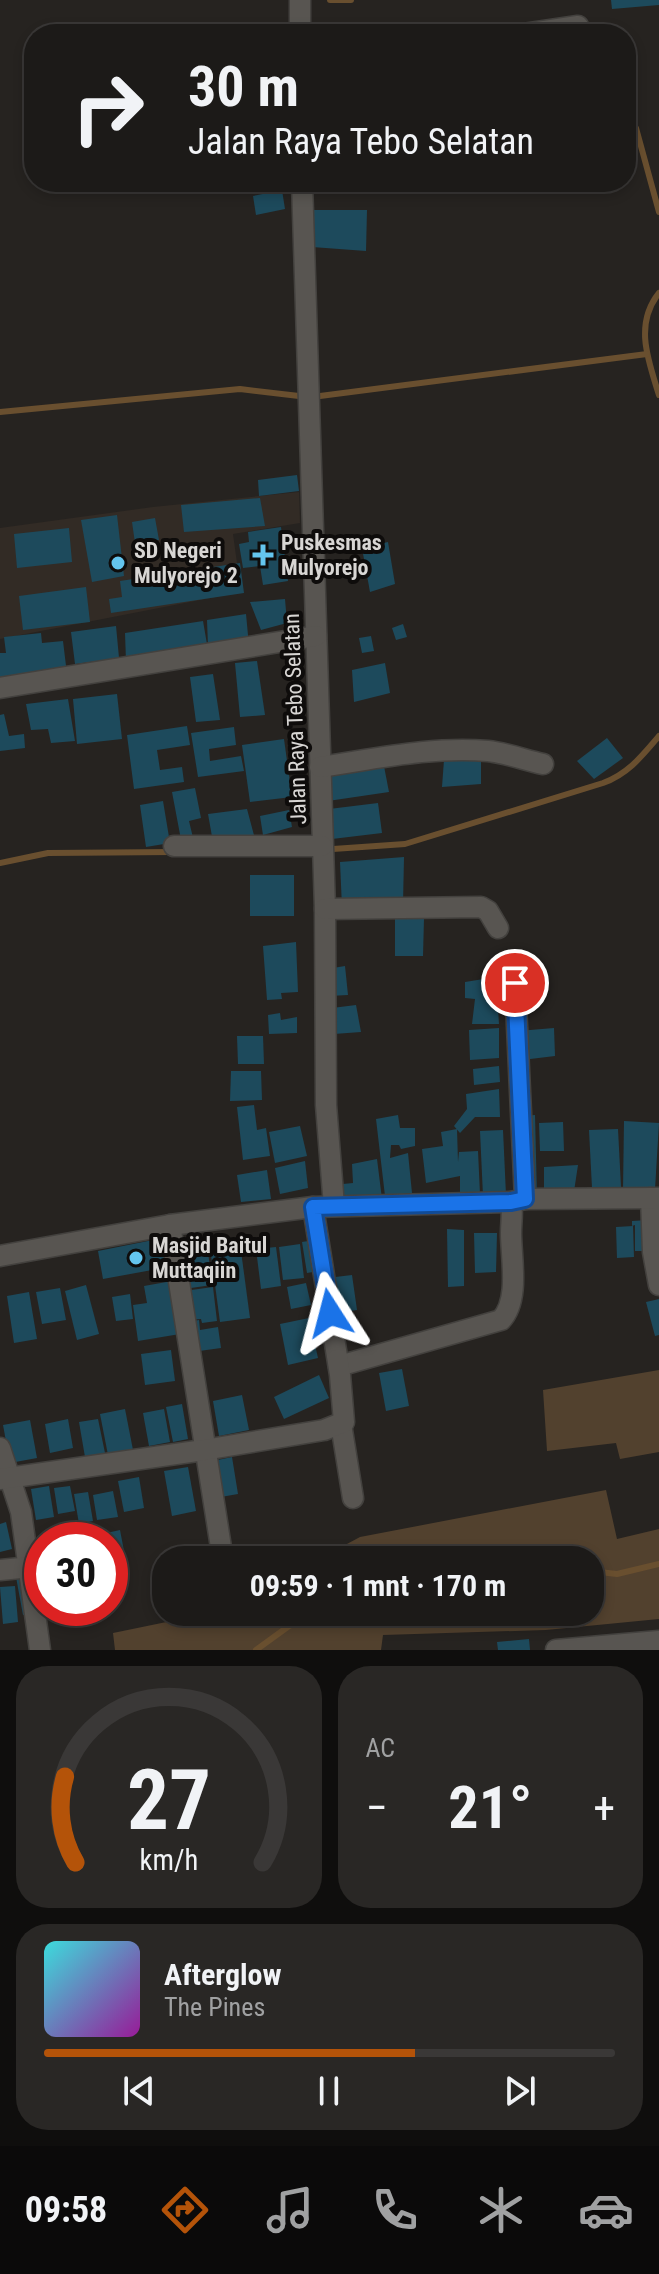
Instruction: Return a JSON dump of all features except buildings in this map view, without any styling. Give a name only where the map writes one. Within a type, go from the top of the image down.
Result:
[{"type":"street","name":"Jalan Raya Tebo Selatan","points":[[302,192],[325,909],[323,1207],[345,1419],[341,1424],[353,1498]]},
{"type":"street","points":[[0,688],[316,636]]},
{"type":"street","points":[[320,767],[436,751],[468,750],[492,752],[543,764]]},
{"type":"street","points":[[174,846],[322,846]]},
{"type":"street","points":[[325,909],[481,907],[488,911],[498,928]]},
{"type":"street","points":[[339,1366],[501,1320],[509,1305],[512,1283],[511,1228],[518,1200],[515,983]]},
{"type":"street","points":[[0,1256],[170,1225],[323,1207],[655,1198],[653,1252],[659,1285]]},
{"type":"street","points":[[170,1225],[221,1546]]},
{"type":"street","points":[[6,1478],[204,1450],[324,1430],[341,1424]]},
{"type":"street","points":[[0,1448],[6,1478],[21,1512],[24,1528]]},
{"type":"street","points":[[0,1570],[24,1568]]},
{"type":"street","points":[[37,1626],[40,1650]]},
{"type":"street","points":[[556,1650],[636,1647],[659,1641]]},
{"type":"shaded area","name":"SD Negeri Mulyorejo 2","points":[[299,492],[300,523],[233,534],[241,592],[0,639],[0,528],[153,507]]},
{"type":"shaded area","points":[[659,1370],[659,1452],[620,1459],[616,1443],[547,1451],[543,1390]]},
{"type":"shaded area","points":[[606,1490],[617,1539],[659,1529],[659,1619],[604,1624],[604,1546],[343,1546],[360,1537]]},
{"type":"shaded area","points":[[152,1625],[587,1626],[383,1635],[381,1650],[115,1650],[113,1633]]},
{"type":"waterway","points":[[330,0],[351,0]]},
{"type":"waterway","points":[[636,128],[659,212]]},
{"type":"waterway","points":[[659,293],[651,305],[645,330],[648,356],[659,395]]},
{"type":"waterway","points":[[320,396],[647,354]]},
{"type":"waterway","points":[[0,412],[240,389],[299,396]]},
{"type":"waterway","points":[[333,849],[405,844],[603,783],[627,769],[659,736]]},
{"type":"waterway","points":[[0,863],[48,853],[174,852]]},
{"type":"waterway","points":[[604,1573],[617,1574],[659,1564]]},
{"type":"waterway","points":[[256,1650],[289,1626]]},
{"type":"place","name":"Puskesmas Mulyorejo","points":[[263,555]]},
{"type":"place","name":"SD Negeri Mulyorejo 2","points":[[118,563]]},
{"type":"place","name":"Masjid Baitul Muttaqiin","points":[[136,1258]]},
{"type":"route","points":[[330,1313],[313,1207],[511,1202],[525,1199],[515,983]]}]
